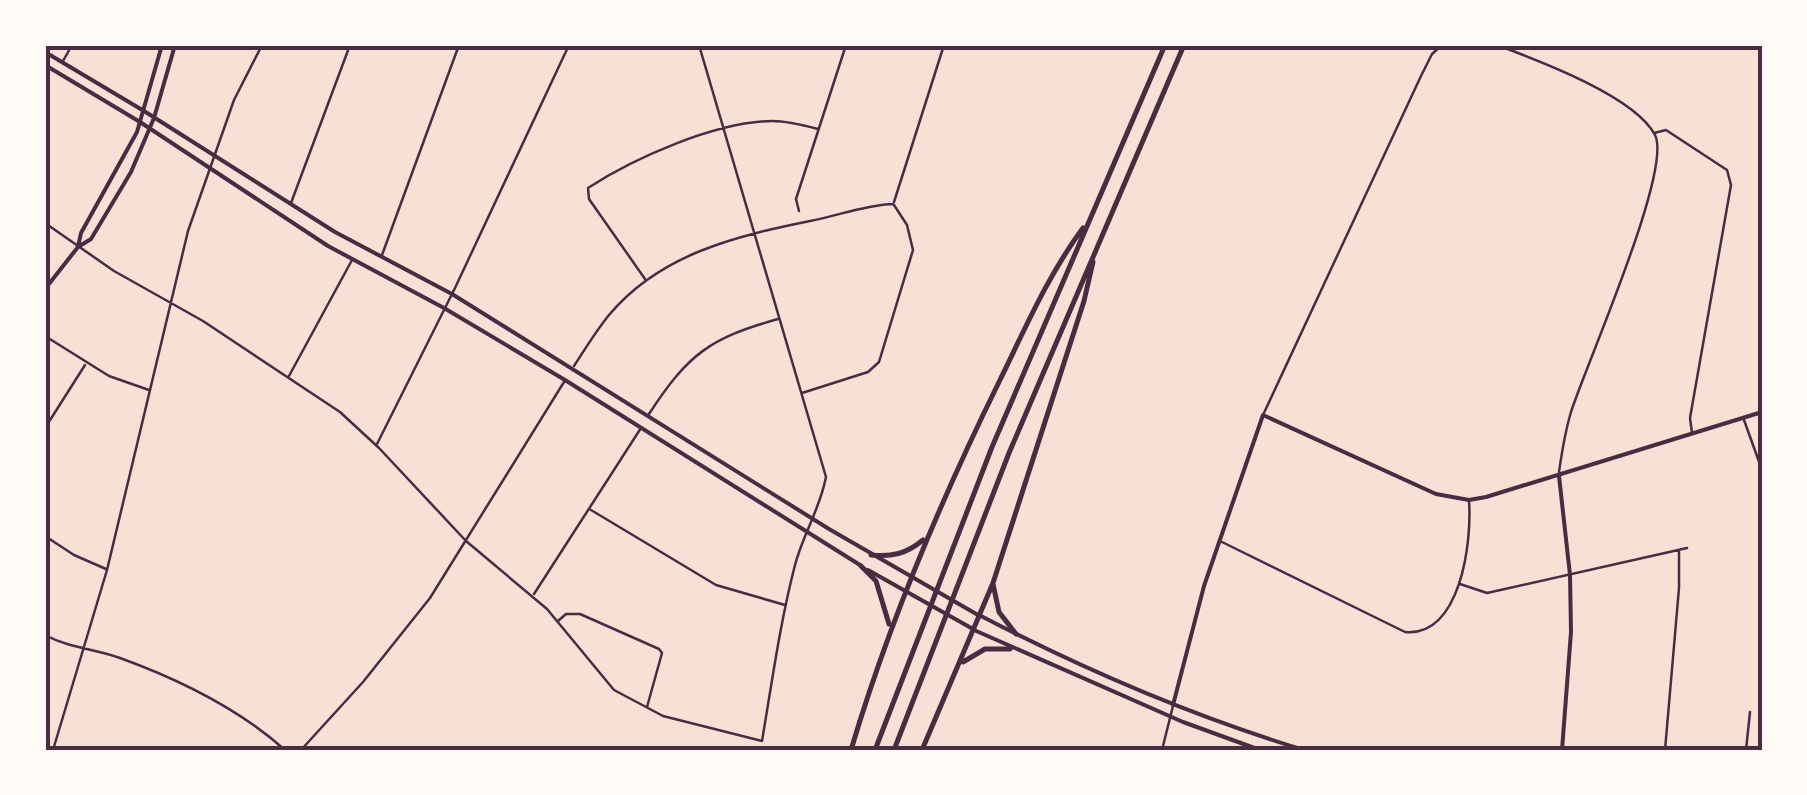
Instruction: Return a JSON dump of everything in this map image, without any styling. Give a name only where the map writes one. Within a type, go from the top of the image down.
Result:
[{"type":"highway","points":[[876,750],[992,447],[1165,45]]},
{"type":"highway","points":[[894,750],[1009,453],[1184,45]]},
{"type":"highway","points":[[851,750],[889,629],[926,538],[1045,288],[1088,221]]},
{"type":"highway","points":[[922,750],[993,583],[1084,301],[1095,249]]},
{"type":"highway","points":[[870,554],[893,556],[926,538]]},
{"type":"highway","points":[[860,566],[876,581],[888,612],[889,629]]},
{"type":"highway","points":[[993,583],[999,612],[1016,634]]},
{"type":"highway","points":[[960,664],[986,650],[1010,649]]},
{"type":"main road","points":[[78,247],[81,232],[110,185],[140,122],[162,45]]},
{"type":"main road","points":[[45,290],[78,247],[91,239],[115,201],[150,129],[175,45]]},
{"type":"main road","points":[[45,52],[290,205],[452,294],[812,519],[980,616],[1173,705],[1304,750]]},
{"type":"main road","points":[[45,65],[352,260],[444,308],[565,380],[904,592],[1010,649],[1260,750]]},
{"type":"main road","points":[[1173,705],[1218,540],[1264,416],[1436,494],[1469,500],[1762,412]]},
{"type":"main road","points":[[1559,474],[1570,575],[1571,632],[1562,750]]},
{"type":"street","points":[[62,62],[72,45]]},
{"type":"street","points":[[53,750],[107,570],[173,288],[213,156],[234,100],[262,45]]},
{"type":"street","points":[[290,205],[350,45]]},
{"type":"street","points":[[381,256],[459,45]]},
{"type":"street","points":[[376,446],[569,45]]},
{"type":"street","points":[[45,223],[330,404],[466,540],[533,595],[614,690],[646,708],[690,724],[762,741],[786,605],[805,531],[821,503],[826,478],[699,45]]},
{"type":"street","points":[[799,211],[796,199],[846,45]]},
{"type":"street","points":[[893,204],[944,45]]},
{"type":"street","points":[[1264,416],[1422,74],[1432,54],[1442,45]]},
{"type":"street","points":[[1497,45],[1592,85],[1636,114],[1654,133],[1657,156],[1638,231],[1606,326],[1572,408],[1559,474]]},
{"type":"street","points":[[646,280],[588,198],[588,188],[666,147],[724,131],[770,121],[818,129]]},
{"type":"street","points":[[1654,133],[1666,130],[1728,170],[1731,185],[1690,418],[1692,434]]},
{"type":"street","points":[[573,367],[612,312],[646,280],[688,255],[716,243],[893,204]]},
{"type":"street","points":[[801,394],[868,372],[879,362],[913,250],[908,227],[893,204]]},
{"type":"street","points":[[288,377],[352,260]]},
{"type":"street","points":[[648,415],[676,376],[710,343],[778,319]]},
{"type":"street","points":[[45,336],[123,384],[151,390]]},
{"type":"street","points":[[45,428],[86,363]]},
{"type":"street","points":[[301,750],[401,637],[565,380]]},
{"type":"street","points":[[1743,418],[1762,470]]},
{"type":"street","points":[[533,595],[641,428]]},
{"type":"street","points":[[1218,540],[1404,632],[1415,633],[1439,618],[1459,584],[1469,546],[1469,500]]},
{"type":"street","points":[[591,510],[716,586],[786,605]]},
{"type":"street","points":[[45,536],[107,570]]},
{"type":"street","points":[[1459,584],[1488,594],[1688,548]]},
{"type":"street","points":[[1665,750],[1679,588],[1678,551]]},
{"type":"street","points":[[558,621],[566,614],[580,614],[659,649],[662,653],[646,708]]},
{"type":"street","points":[[45,635],[120,658],[192,690],[229,710],[285,750]]},
{"type":"street","points":[[1162,750],[1173,705]]},
{"type":"street","points":[[1746,750],[1750,712]]}]
